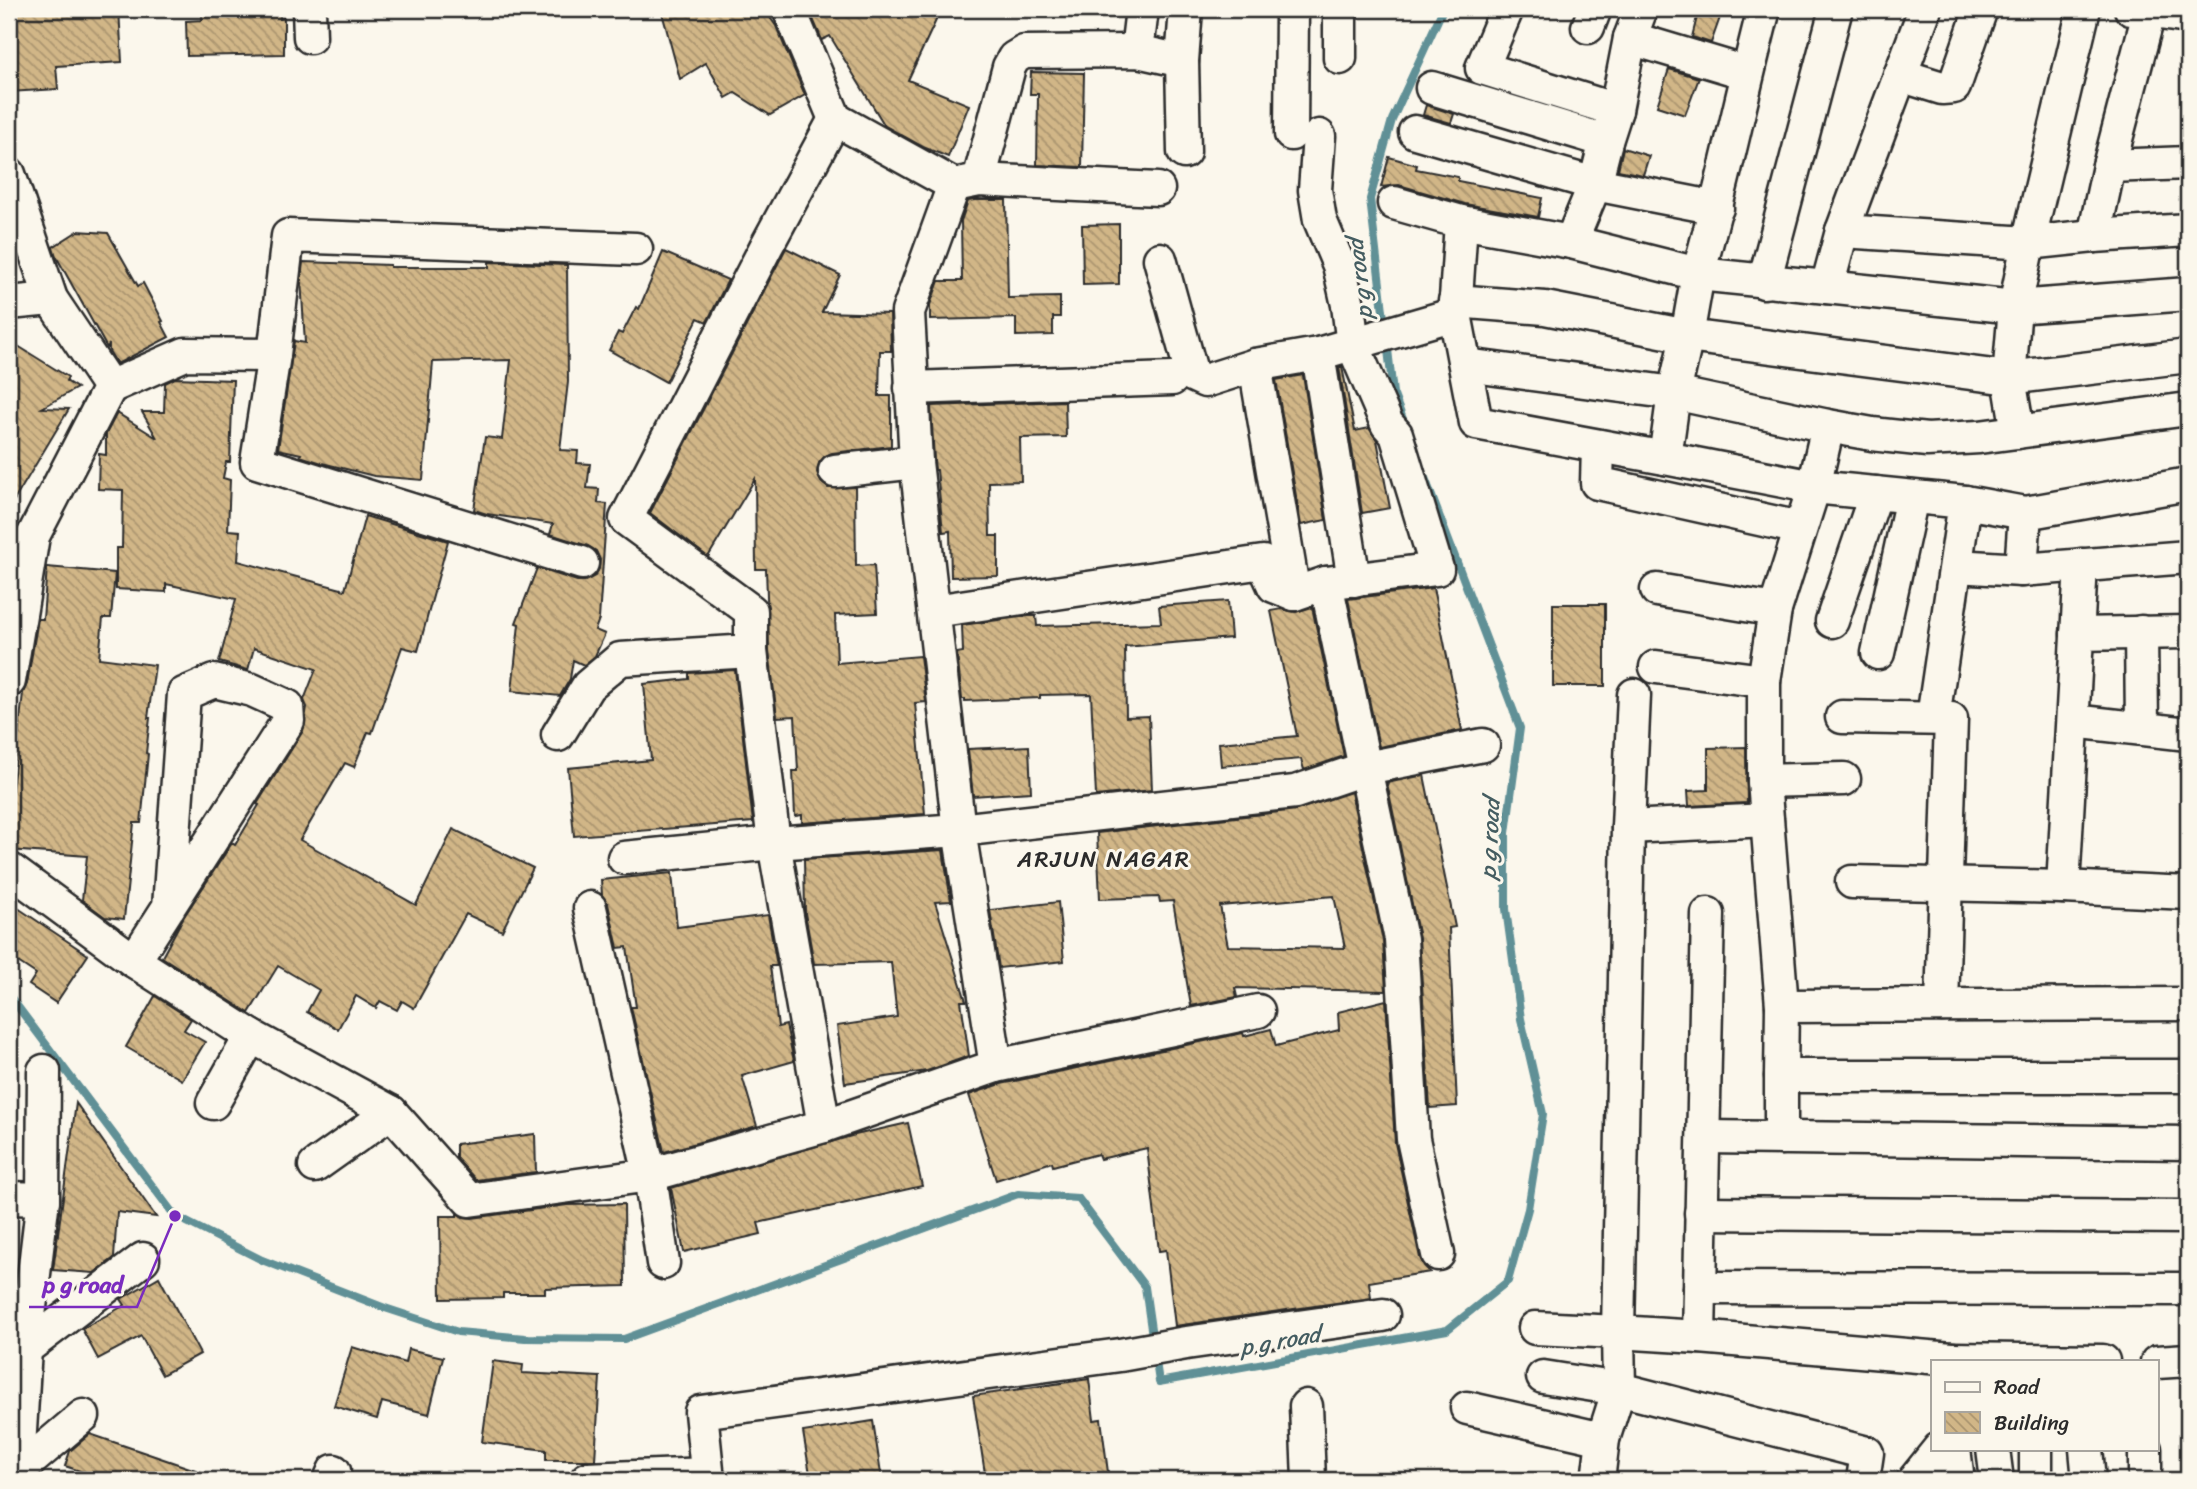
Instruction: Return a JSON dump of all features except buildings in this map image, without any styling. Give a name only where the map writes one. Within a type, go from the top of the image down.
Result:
[{"type":"street","points":[[789,9],[835,119],[967,183],[1158,189]]},
{"type":"street","points":[[1137,51],[1142,9]]},
{"type":"street","points":[[1184,152],[1182,61],[1186,9]]},
{"type":"street","points":[[934,611],[1263,562],[1274,586],[1294,594],[1340,581],[1437,569],[1396,434],[1387,424],[1356,344],[1339,265],[1320,220],[1305,135],[1292,9]]},
{"type":"street","points":[[1340,9],[1340,58]]},
{"type":"street","points":[[1507,9],[1482,68],[1616,110]]},
{"type":"street","points":[[1665,458],[1674,393],[1698,274],[1717,208],[1764,9]]},
{"type":"street","points":[[1763,282],[1836,9]]},
{"type":"street","points":[[1826,287],[1842,231],[1925,9]]},
{"type":"street","points":[[1900,75],[1942,89],[1954,87],[1981,9]]},
{"type":"street","points":[[2018,432],[2009,378],[2015,307],[2084,9]]},
{"type":"street","points":[[2094,236],[2143,10],[2188,17]]},
{"type":"street","points":[[1571,242],[1595,184],[1616,110],[1635,23],[1747,73]]},
{"type":"street","points":[[996,1066],[959,830],[916,463],[908,312],[967,183],[1014,58],[1024,52],[1137,51],[1182,61]]},
{"type":"street","points":[[1432,88],[1606,141]]},
{"type":"street","points":[[824,1126],[774,843],[751,651],[751,611],[626,519],[835,119]]},
{"type":"street","points":[[1415,132],[1595,184],[1717,208]]},
{"type":"street","points":[[2109,166],[2188,163]]},
{"type":"street","points":[[9,174],[51,299],[110,387]]},
{"type":"street","points":[[1394,204],[1461,222],[1571,242],[1698,274],[1763,282],[2015,307],[2188,294]]},
{"type":"street","points":[[1461,222],[1455,308],[1476,423],[1814,487],[1965,502],[2025,513],[2188,484]]},
{"type":"street","points":[[1842,231],[2028,243],[2188,230]]},
{"type":"street","points":[[582,563],[257,462],[274,355],[288,236],[636,249]]},
{"type":"street","points":[[1160,259],[1192,375],[1205,382],[1255,365],[1356,344],[1419,325],[1455,308],[1545,308],[1687,336],[2009,378],[2188,356]]},
{"type":"street","points":[[9,303],[51,299]]},
{"type":"street","points":[[9,681],[33,536],[110,387],[185,354],[274,355]]},
{"type":"street","points":[[1318,354],[1340,581],[1366,768],[1401,939],[1413,1139],[1438,1254]]},
{"type":"street","points":[[1255,365],[1294,594]]},
{"type":"street","points":[[1466,365],[1674,393],[1828,426],[1927,440],[1979,437],[2188,409]]},
{"type":"street","points":[[911,388],[1172,379]]},
{"type":"street","points":[[1781,1138],[1782,1006],[1764,781],[1764,681],[1775,610],[1814,487],[1828,426]]},
{"type":"street","points":[[1598,446],[1597,484],[1800,528]]},
{"type":"street","points":[[835,471],[916,463]]},
{"type":"street","points":[[1832,621],[1876,493]]},
{"type":"street","points":[[1878,653],[1912,497]]},
{"type":"street","points":[[1933,718],[1965,502]]},
{"type":"street","points":[[2021,570],[2025,513]]},
{"type":"street","points":[[1955,566],[2021,570],[2188,557]]},
{"type":"street","points":[[2063,887],[2081,565]]},
{"type":"street","points":[[1657,590],[1775,610]]},
{"type":"street","points":[[2141,632],[2142,727]]},
{"type":"street","points":[[2077,634],[2188,632]]},
{"type":"street","points":[[558,735],[588,686],[620,659],[751,651]]},
{"type":"street","points":[[1656,667],[1764,681]]},
{"type":"street","points":[[134,961],[169,907],[288,721],[287,706],[252,690],[214,681],[184,694],[169,907]]},
{"type":"street","points":[[1598,1480],[1603,1439],[1619,1389],[1628,827],[1634,695]]},
{"type":"street","points":[[1842,717],[1951,719],[1942,1005]]},
{"type":"street","points":[[2073,721],[2188,734]]},
{"type":"street","points":[[624,858],[774,843],[959,830],[1295,792],[1366,768],[1483,745]]},
{"type":"street","points":[[1764,781],[1844,779]]},
{"type":"street","points":[[1628,827],[1767,820]]},
{"type":"street","points":[[9,869],[134,961],[251,1036],[391,1112],[469,1199],[650,1175],[824,1126],[996,1066],[1258,1011]]},
{"type":"street","points":[[1852,882],[2188,893]]},
{"type":"street","points":[[590,908],[650,1175],[663,1263]]},
{"type":"street","points":[[1699,1337],[1708,914]]},
{"type":"street","points":[[1782,1006],[2188,1004]]},
{"type":"street","points":[[213,1103],[251,1036]]},
{"type":"street","points":[[18,1476],[25,1349],[43,1199],[44,1071]]},
{"type":"street","points":[[1781,1076],[2188,1076]]},
{"type":"street","points":[[315,1166],[391,1112]]},
{"type":"street","points":[[1704,1137],[2188,1143]]},
{"type":"street","points":[[9,1198],[43,1199]]},
{"type":"street","points":[[1701,1213],[2188,1217]]},
{"type":"street","points":[[25,1349],[143,1259]]},
{"type":"street","points":[[1700,1288],[2188,1289]]},
{"type":"street","points":[[587,1479],[707,1477],[701,1412],[1383,1315]]},
{"type":"street","points":[[1535,1328],[1699,1337],[1966,1360]]},
{"type":"street","points":[[2158,1362],[2188,1360]]},
{"type":"street","points":[[1543,1377],[1619,1389],[1867,1453],[1863,1480]]},
{"type":"street","points":[[1306,1406],[1309,1480]]},
{"type":"street","points":[[1467,1408],[1603,1439]]},
{"type":"street","points":[[18,1476],[83,1416]]},
{"type":"street","points":[[1914,1480],[1938,1450]]},
{"type":"street","points":[[1954,1450],[1958,1480]]},
{"type":"street","points":[[1993,1450],[1997,1480]]},
{"type":"street","points":[[2036,1450],[2036,1480]]},
{"type":"street","points":[[2086,1450],[2089,1480]]},
{"type":"street","points":[[2144,1450],[2145,1480]]},
{"type":"waterway","name":"p g road","points":[[1385,328],[1370,199],[1392,120],[1443,9]]},
{"type":"waterway","name":"p g road","points":[[1387,341],[1393,393],[1406,427]]},
{"type":"waterway","name":"p g road","points":[[1155,1355],[1159,1382],[1447,1330],[1508,1281],[1528,1209],[1543,1114],[1521,1019],[1506,909],[1506,833],[1520,728],[1425,478]]},
{"type":"waterway","name":"p g road","points":[[9,995],[175,1216],[262,1260],[385,1308],[458,1332],[525,1338],[624,1339],[1018,1194],[1078,1198],[1145,1287],[1153,1343]]},
{"type":"place","name":"p g road","points":[[175,1216]]},
{"type":"district","name":"ARJUN NAGAR","points":[[1104,859]]}]
